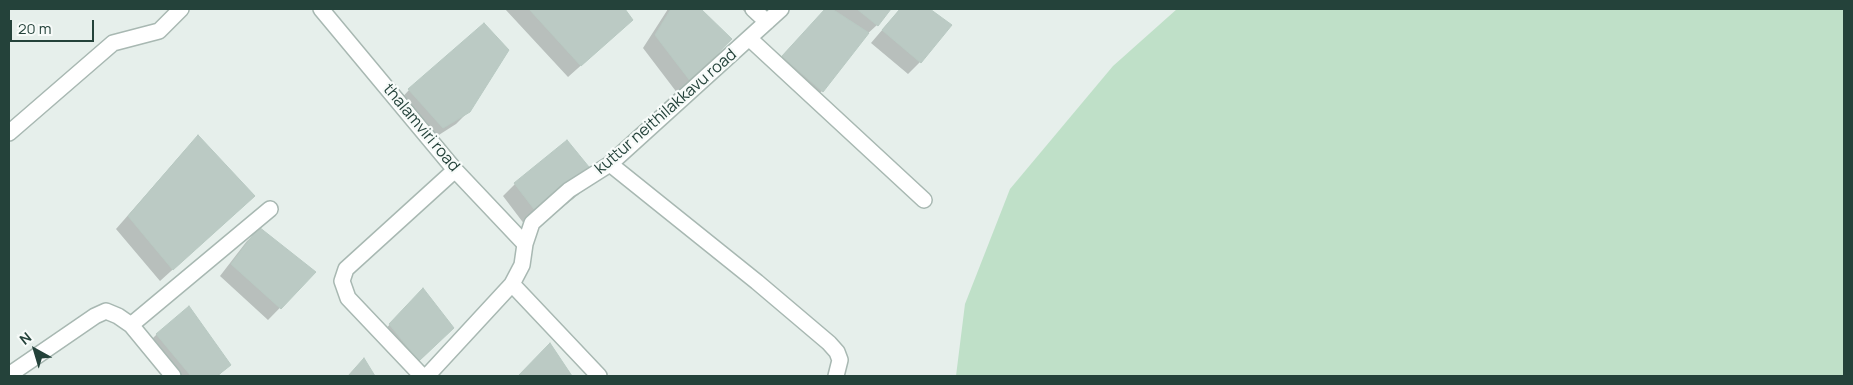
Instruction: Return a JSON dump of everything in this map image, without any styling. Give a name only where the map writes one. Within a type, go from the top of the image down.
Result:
[{"type":"street","points":[[9,133],[113,43],[159,31],[181,9]]},
{"type":"street","name":"thalamviri road","points":[[321,9],[455,170],[525,244]]},
{"type":"street","points":[[753,9],[767,22]]},
{"type":"street","name":"kuttur neithilakkavu road","points":[[427,376],[512,284],[522,265],[525,244],[532,223],[569,190],[610,164],[781,9]]},
{"type":"street","points":[[750,39],[924,200]]},
{"type":"street","points":[[610,164],[757,282],[829,343],[840,360],[836,376]]},
{"type":"street","points":[[422,376],[348,298],[342,281],[346,269],[455,170]]},
{"type":"street","points":[[131,325],[270,210]]},
{"type":"street","points":[[512,284],[599,376]]},
{"type":"street","points":[[9,375],[95,316],[106,311],[118,316],[131,325],[173,376]]},
{"type":"green space","points":[[1177,9],[1844,9],[1844,376],[956,376],[965,304],[1010,189],[1113,66]]},
{"type":"building","points":[[529,9],[625,9],[633,20],[581,66]]},
{"type":"building","points":[[671,9],[701,9],[732,39],[691,82],[655,35]]},
{"type":"building","points":[[825,9],[832,9],[869,33],[823,92],[782,56]]},
{"type":"building","points":[[857,9],[891,9],[878,26]]},
{"type":"building","points":[[900,9],[930,9],[952,25],[921,63],[882,30]]},
{"type":"building","points":[[484,23],[509,50],[470,112],[443,128],[408,89]]},
{"type":"building","points":[[198,135],[255,196],[173,270],[128,216]]},
{"type":"building","points":[[567,140],[598,178],[544,222],[514,183]]},
{"type":"building","points":[[259,227],[316,272],[281,309],[231,264]]},
{"type":"building","points":[[423,288],[454,328],[419,361],[389,324]]},
{"type":"building","points":[[189,306],[231,365],[217,376],[191,376],[156,334]]},
{"type":"building","points":[[550,343],[572,376],[518,376]]},
{"type":"building","points":[[364,358],[375,376],[348,376]]}]
